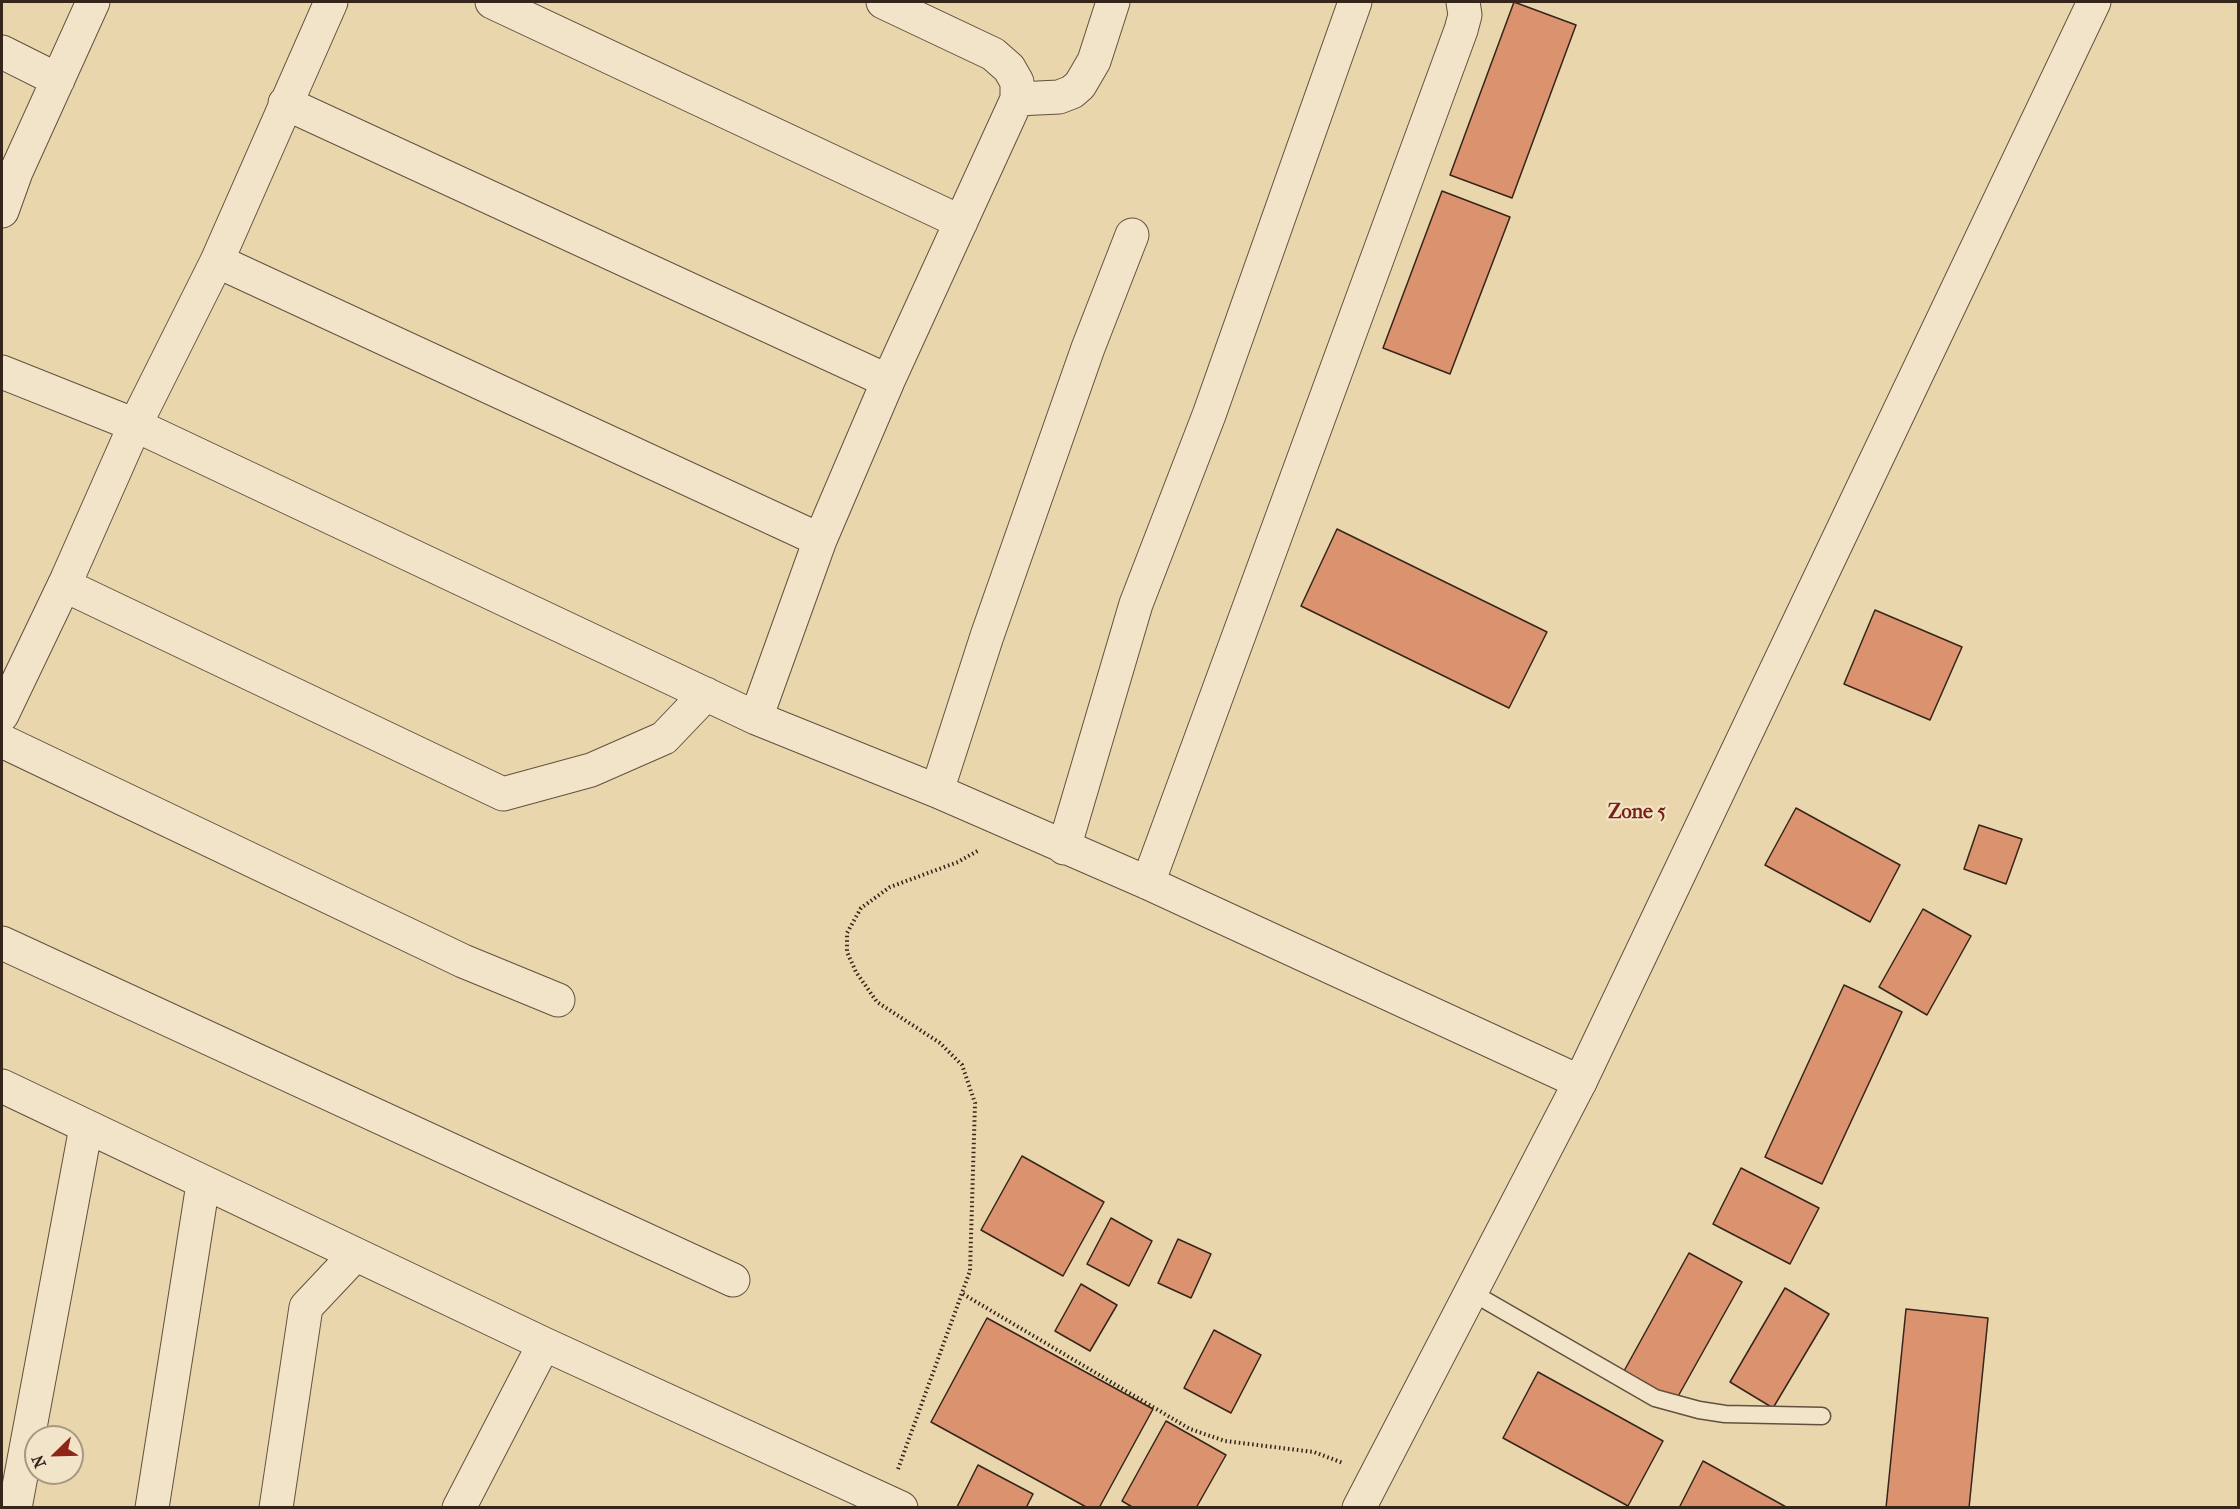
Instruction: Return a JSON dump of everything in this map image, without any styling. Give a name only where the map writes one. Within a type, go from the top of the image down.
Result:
[{"type":"street","points":[[2,211],[9,169],[58,80],[93,2]]},
{"type":"street","points":[[2,715],[64,585],[135,425],[217,261],[331,2]]},
{"type":"street","points":[[492,2],[961,222]]},
{"type":"street","points":[[756,718],[820,540],[888,381],[1017,99],[1017,82],[1010,68],[993,54],[883,2]]},
{"type":"street","points":[[1017,99],[1059,97],[1072,92],[1080,85],[1094,61],[1113,2]]},
{"type":"street","points":[[1064,848],[1136,604],[1209,415],[1355,2]]},
{"type":"street","points":[[1148,883],[1461,30],[1465,15],[1463,2]]},
{"type":"street","points":[[1359,1508],[1580,1082],[2094,2]]},
{"type":"street","points":[[2,52],[58,80]]},
{"type":"street","points":[[285,104],[888,381]]},
{"type":"street","points":[[937,791],[987,636],[1080,370],[1132,235]]},
{"type":"street","points":[[217,261],[820,540]]},
{"type":"street","points":[[2,372],[135,425],[756,718],[937,791],[1019,829],[1148,883],[1580,1082]]},
{"type":"street","points":[[64,585],[503,794],[591,770],[664,738],[706,694]]},
{"type":"street","points":[[2,741],[463,961],[558,1000]]},
{"type":"street","points":[[2,943],[733,1280]]},
{"type":"street","points":[[2,1086],[203,1184],[544,1344],[894,1504]]},
{"type":"street","points":[[15,1508],[86,1127]]},
{"type":"street","points":[[152,1508],[203,1184]]},
{"type":"street","points":[[276,1508],[306,1307],[355,1255]]},
{"type":"street","points":[[459,1508],[544,1344]]},
{"type":"lane","points":[[1472,1293],[1655,1398],[1699,1410],[1725,1414],[1822,1416]]},
{"type":"path","points":[[894,1504],[970,1271],[975,1103],[962,1065],[940,1043],[877,1002],[856,972],[847,952],[847,933],[861,908],[890,887],[958,862],[1019,829]]},
{"type":"path","points":[[963,1294],[1190,1429],[1225,1441],[1314,1452],[1376,1475]]},
{"type":"building","points":[[1514,2],[1576,25],[1512,198],[1450,175]]},
{"type":"building","points":[[1442,191],[1510,217],[1450,374],[1383,348]]},
{"type":"building","points":[[1337,529],[1547,632],[1509,708],[1301,606]]},
{"type":"building","points":[[1875,610],[1962,647],[1930,720],[1844,684]]},
{"type":"building","points":[[1796,808],[1900,865],[1870,922],[1765,865]]},
{"type":"building","points":[[1979,825],[2022,839],[2006,884],[1964,869]]},
{"type":"building","points":[[1923,909],[1971,936],[1927,1015],[1879,987]]},
{"type":"building","points":[[1844,985],[1902,1012],[1822,1184],[1765,1157]]},
{"type":"building","points":[[1022,1156],[1104,1202],[1063,1276],[981,1230]]},
{"type":"building","points":[[1741,1168],[1819,1208],[1790,1264],[1713,1224]]},
{"type":"building","points":[[1111,1218],[1152,1241],[1129,1286],[1087,1264]]},
{"type":"building","points":[[1178,1239],[1211,1254],[1191,1298],[1158,1283]]},
{"type":"building","points":[[1689,1253],[1742,1282],[1676,1400],[1624,1371]]},
{"type":"building","points":[[1081,1284],[1117,1305],[1090,1351],[1055,1331]]},
{"type":"building","points":[[1785,1288],[1829,1314],[1773,1408],[1730,1382]]},
{"type":"building","points":[[1906,1309],[1988,1318],[1969,1508],[1886,1508]]},
{"type":"building","points":[[987,1318],[1153,1409],[1099,1508],[1088,1508],[931,1422]]},
{"type":"building","points":[[1214,1330],[1261,1355],[1231,1413],[1184,1388]]},
{"type":"building","points":[[1538,1372],[1663,1441],[1628,1506],[1503,1438]]},
{"type":"building","points":[[1166,1421],[1226,1455],[1196,1508],[1134,1508],[1122,1501]]},
{"type":"building","points":[[1703,1461],[1788,1508],[1679,1508]]},
{"type":"building","points":[[978,1465],[1033,1494],[1026,1508],[957,1507]]},
{"type":"district","name":"Zone 5","points":[[1637,813]]}]
